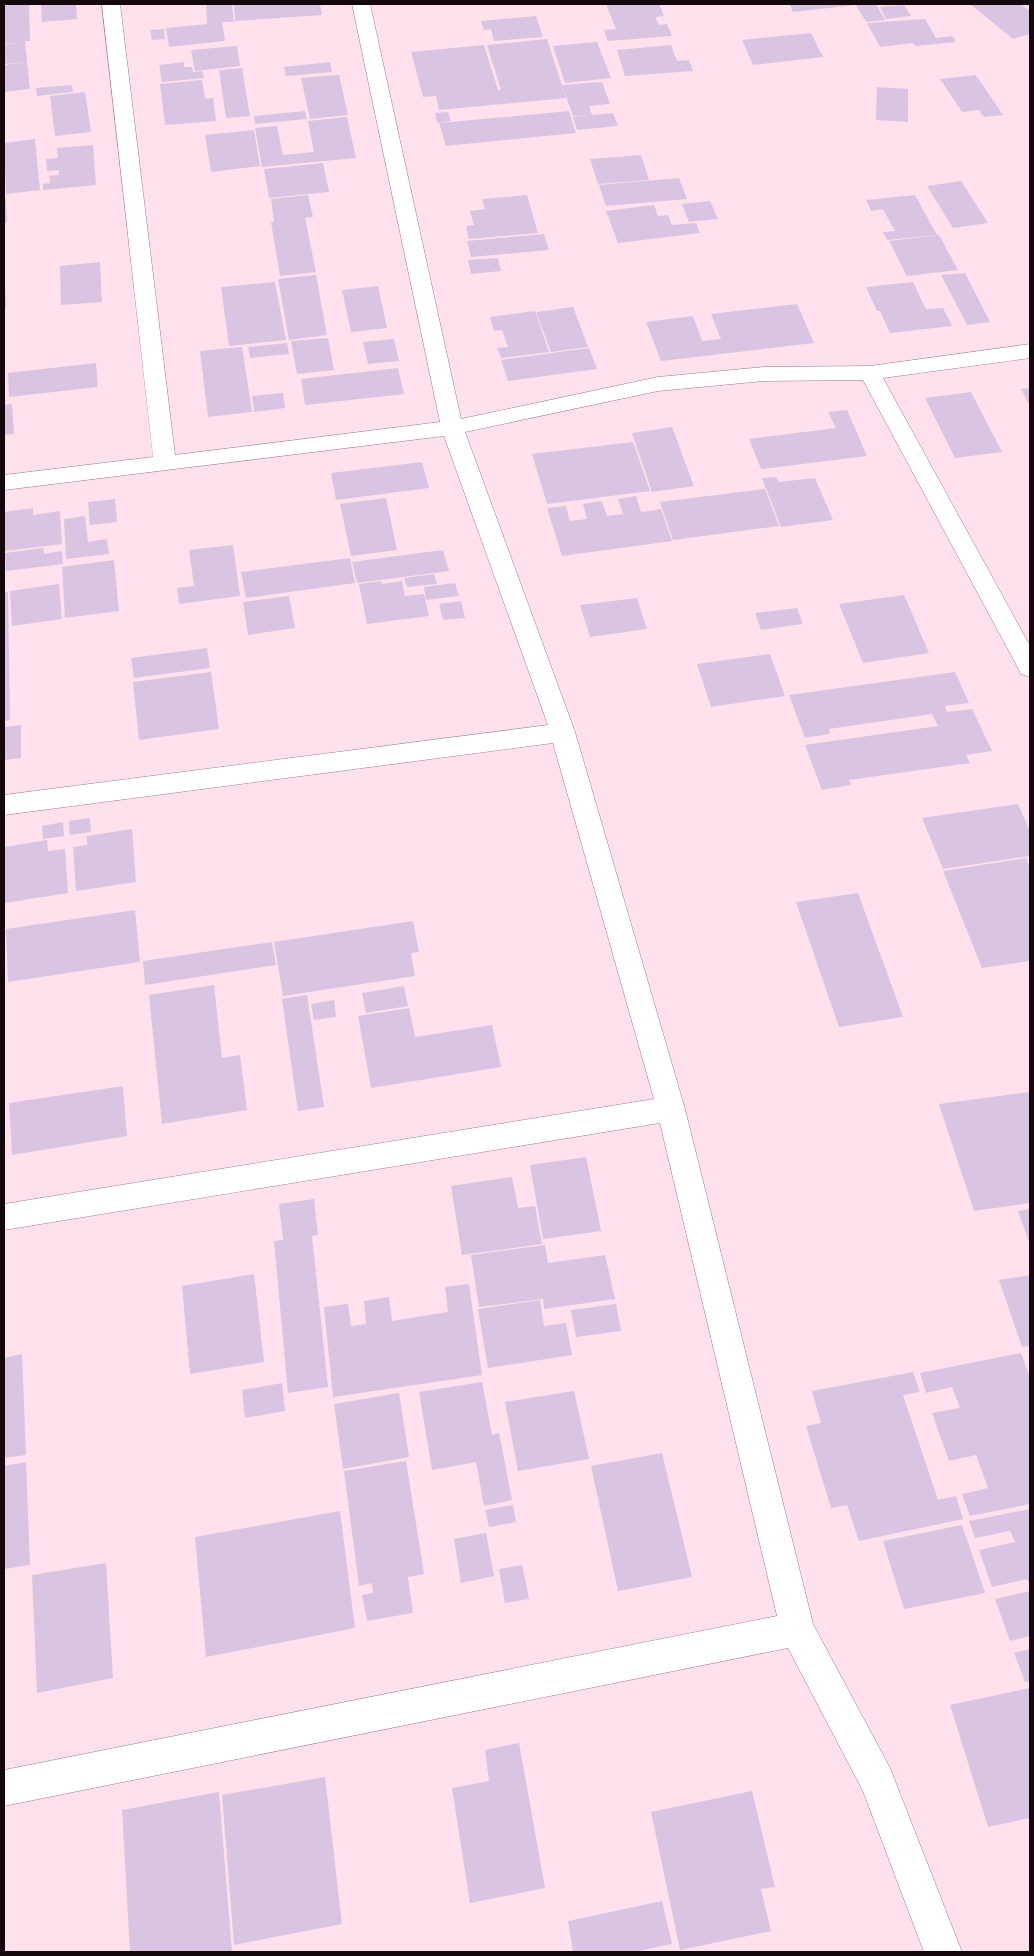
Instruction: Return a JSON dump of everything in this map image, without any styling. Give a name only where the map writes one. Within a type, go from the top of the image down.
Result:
[{"type":"street","points":[[111,4],[165,463]]},
{"type":"street","points":[[361,4],[452,428],[563,732],[671,1109],[797,1629],[877,1781],[943,1952]]},
{"type":"street","points":[[4,483],[452,428],[658,384],[764,374],[870,373],[1030,351]]},
{"type":"street","points":[[870,373],[1023,639],[1030,668]]},
{"type":"street","points":[[4,805],[563,732]]},
{"type":"street","points":[[4,1217],[671,1109]]},
{"type":"street","points":[[4,1788],[797,1629]]},
{"type":"building","points":[[4,4],[29,4],[30,41],[25,41],[27,62],[4,64],[4,44],[16,43],[4,43]]},
{"type":"building","points":[[41,4],[76,4],[77,19],[42,22]]},
{"type":"building","points":[[206,4],[232,4],[234,22],[222,22],[225,41],[169,47],[166,28],[218,23],[207,24]]},
{"type":"building","points":[[234,4],[320,4],[322,15],[235,21]]},
{"type":"building","points":[[606,4],[659,4],[664,16],[655,17],[659,25],[667,24],[672,36],[608,41],[604,30],[616,29]]},
{"type":"building","points":[[789,4],[876,4],[885,20],[866,22],[856,5],[793,12]]},
{"type":"building","points":[[970,4],[1020,4],[1030,11],[1030,34],[1013,39]]},
{"type":"building","points":[[904,5],[911,16],[886,19],[880,7]]},
{"type":"building","points":[[536,16],[543,37],[494,41],[491,29],[484,30],[481,21]]},
{"type":"building","points":[[925,19],[936,38],[953,36],[956,42],[915,46],[913,43],[880,47],[867,23]]},
{"type":"building","points":[[164,29],[165,39],[152,40],[150,30]]},
{"type":"building","points":[[811,33],[823,57],[753,65],[742,40]]},
{"type":"building","points":[[547,39],[566,98],[439,110],[436,96],[423,97],[411,52],[484,45],[498,90],[501,90],[487,45]]},
{"type":"building","points":[[597,42],[611,78],[565,83],[553,46]]},
{"type":"building","points":[[671,45],[677,61],[689,60],[693,71],[625,76],[617,50]]},
{"type":"building","points":[[237,46],[240,66],[195,71],[191,50]]},
{"type":"building","points":[[27,62],[30,89],[4,92],[4,65]]},
{"type":"building","points":[[184,62],[184,67],[192,67],[193,72],[202,71],[204,78],[162,82],[159,65]]},
{"type":"building","points":[[330,62],[332,72],[286,76],[284,67]]},
{"type":"building","points":[[242,68],[250,116],[226,118],[219,70]]},
{"type":"building","points":[[339,75],[348,115],[310,119],[301,78]]},
{"type":"building","points":[[976,75],[1003,115],[984,117],[979,110],[962,112],[940,79]]},
{"type":"building","points":[[202,80],[205,99],[213,98],[216,121],[165,125],[160,84]]},
{"type":"building","points":[[602,82],[610,104],[589,106],[592,115],[613,113],[618,126],[577,130],[573,117],[588,115],[573,116],[562,85]]},
{"type":"building","points":[[72,85],[73,92],[37,96],[36,88]]},
{"type":"building","points":[[877,87],[908,89],[908,122],[876,120]]},
{"type":"building","points":[[85,92],[91,132],[55,136],[50,96]]},
{"type":"building","points":[[305,111],[307,119],[255,124],[254,116]]},
{"type":"building","points":[[569,111],[576,133],[446,146],[439,123]]},
{"type":"building","points":[[448,112],[451,121],[437,123],[435,113]]},
{"type":"building","points":[[347,117],[356,158],[262,167],[255,128],[277,126],[283,155],[314,152],[308,121]]},
{"type":"building","points":[[254,130],[260,166],[211,172],[205,135]]},
{"type":"building","points":[[35,139],[40,190],[6,194],[4,143]]},
{"type":"building","points":[[93,145],[96,185],[43,190],[43,184],[50,183],[49,176],[59,175],[59,170],[47,171],[46,159],[58,158],[57,148]]},
{"type":"building","points":[[641,155],[649,180],[598,184],[590,159]]},
{"type":"building","points":[[323,163],[329,192],[269,198],[264,169]]},
{"type":"building","points":[[679,178],[687,199],[606,206],[599,185]]},
{"type":"building","points":[[961,181],[988,223],[953,228],[927,186]]},
{"type":"building","points":[[308,195],[313,217],[305,218],[316,272],[280,276],[271,222],[274,222],[271,199]]},
{"type":"building","points":[[527,195],[538,233],[469,239],[466,226],[474,225],[470,211],[485,209],[482,199]]},
{"type":"building","points":[[915,195],[937,235],[887,240],[883,232],[895,231],[883,209],[871,211],[866,200]]},
{"type":"building","points":[[6,198],[7,223],[4,223],[4,199]]},
{"type":"building","points":[[710,201],[718,219],[689,222],[682,204]]},
{"type":"building","points":[[654,205],[658,216],[668,215],[672,225],[696,223],[700,233],[618,243],[606,211]]},
{"type":"building","points":[[544,234],[549,250],[471,257],[467,241]]},
{"type":"building","points":[[939,235],[958,270],[907,276],[889,241]]},
{"type":"building","points":[[498,258],[501,271],[471,274],[468,260]]},
{"type":"building","points":[[100,262],[102,302],[61,305],[60,266]]},
{"type":"building","points":[[965,273],[990,322],[967,325],[941,275]]},
{"type":"building","points":[[316,275],[327,335],[289,340],[278,279]]},
{"type":"building","points":[[4,282],[6,308],[4,309]]},
{"type":"building","points":[[275,282],[286,340],[229,346],[221,287]]},
{"type":"building","points":[[913,282],[926,309],[943,308],[952,326],[890,333],[866,287]]},
{"type":"building","points":[[378,286],[387,328],[351,332],[342,290]]},
{"type":"building","points":[[797,304],[814,343],[661,361],[646,322],[693,316],[702,341],[721,339],[711,314]]},
{"type":"building","points":[[573,307],[588,347],[551,352],[536,312]]},
{"type":"building","points":[[535,311],[549,352],[501,358],[497,348],[508,347],[502,330],[494,331],[490,317]]},
{"type":"building","points":[[328,338],[334,370],[297,374],[291,341]]},
{"type":"building","points":[[394,339],[399,361],[368,364],[363,342]]},
{"type":"building","points":[[287,343],[289,354],[250,358],[248,347]]},
{"type":"building","points":[[242,347],[252,412],[208,417],[200,351]]},
{"type":"building","points":[[589,348],[597,369],[508,381],[501,360]]},
{"type":"building","points":[[96,363],[98,387],[9,397],[8,373]]},
{"type":"building","points":[[398,368],[404,394],[305,405],[301,379]]},
{"type":"building","points":[[1030,388],[1030,406],[1021,389]]},
{"type":"building","points":[[971,392],[1002,452],[955,458],[925,398]]},
{"type":"building","points":[[283,393],[285,408],[254,412],[252,396]]},
{"type":"building","points":[[12,404],[14,434],[4,435],[4,405]]},
{"type":"building","points":[[847,410],[867,456],[761,469],[749,439],[836,428],[828,412]]},
{"type":"building","points":[[672,427],[694,486],[652,492],[632,433]]},
{"type":"building","points":[[633,442],[650,491],[547,504],[532,454]]},
{"type":"building","points":[[422,462],[429,488],[336,500],[331,473]]},
{"type":"building","points":[[776,477],[779,482],[815,478],[833,520],[781,527],[762,478]]},
{"type":"building","points":[[765,489],[779,526],[673,540],[660,502]]},
{"type":"building","points":[[636,496],[641,512],[661,509],[672,541],[562,556],[547,508],[566,506],[570,521],[587,519],[583,504],[602,501],[607,516],[623,514],[618,499]]},
{"type":"building","points":[[386,498],[397,550],[351,556],[340,504]]},
{"type":"building","points":[[115,499],[117,522],[90,525],[88,502]]},
{"type":"building","points":[[33,508],[33,515],[60,511],[62,544],[5,551],[4,512]]},
{"type":"building","points":[[85,516],[88,542],[107,539],[109,554],[66,559],[64,519]]},
{"type":"building","points":[[233,545],[240,596],[179,604],[177,588],[194,586],[189,550]]},
{"type":"building","points":[[43,548],[44,554],[62,551],[63,564],[6,571],[5,553]]},
{"type":"building","points":[[443,550],[449,571],[357,583],[352,562]]},
{"type":"building","points":[[350,558],[355,583],[246,598],[241,572]]},
{"type":"building","points":[[114,560],[119,611],[65,618],[62,567]]},
{"type":"building","points":[[434,574],[437,584],[407,587],[404,578]]},
{"type":"building","points":[[381,581],[382,584],[402,581],[405,596],[424,594],[429,616],[367,624],[359,584]]},
{"type":"building","points":[[455,583],[459,596],[426,600],[424,587]]},
{"type":"building","points":[[59,584],[62,619],[12,626],[10,591]]},
{"type":"building","points":[[8,592],[10,720],[4,721],[4,593]]},
{"type":"building","points":[[904,595],[929,653],[863,663],[839,604]]},
{"type":"building","points":[[289,596],[295,628],[248,635],[243,602]]},
{"type":"building","points":[[637,598],[647,629],[590,637],[580,605]]},
{"type":"building","points":[[461,601],[465,618],[443,620],[439,604]]},
{"type":"building","points":[[797,608],[803,624],[761,630],[755,613]]},
{"type":"building","points":[[207,648],[210,668],[134,678],[131,658]]},
{"type":"building","points":[[770,654],[785,696],[711,707],[697,664]]},
{"type":"building","points":[[211,672],[219,729],[139,740],[133,682]]},
{"type":"building","points":[[955,672],[969,703],[945,706],[947,712],[972,709],[992,751],[966,755],[970,763],[849,780],[851,785],[822,790],[805,745],[938,726],[932,714],[829,729],[830,734],[805,738],[789,695]]},
{"type":"building","points":[[21,725],[21,758],[4,760],[4,727]]},
{"type":"building","points":[[1018,804],[1030,831],[1030,856],[943,869],[922,818]]},
{"type":"building","points":[[90,818],[91,832],[70,835],[69,821]]},
{"type":"building","points":[[63,822],[64,836],[43,839],[42,826]]},
{"type":"building","points":[[132,829],[136,882],[76,891],[73,847],[87,845],[87,836]]},
{"type":"building","points":[[47,840],[48,851],[65,849],[68,893],[5,903],[4,847]]},
{"type":"building","points":[[1026,858],[1030,868],[1030,961],[982,968],[943,871]]},
{"type":"building","points":[[858,893],[903,1017],[839,1027],[796,902]]},
{"type":"building","points":[[135,910],[140,962],[8,982],[6,929]]},
{"type":"building","points":[[413,921],[419,952],[411,953],[415,976],[283,996],[274,942]]},
{"type":"building","points":[[272,942],[276,965],[145,985],[143,961]]},
{"type":"building","points":[[214,985],[222,1058],[240,1055],[247,1110],[162,1124],[149,995]]},
{"type":"building","points":[[404,986],[408,1006],[366,1013],[362,993]]},
{"type":"building","points":[[307,995],[324,1107],[298,1111],[282,999]]},
{"type":"building","points":[[334,1000],[336,1017],[314,1020],[311,1004]]},
{"type":"building","points":[[409,1008],[415,1037],[492,1025],[501,1067],[371,1088],[358,1016]]},
{"type":"building","points":[[123,1086],[127,1136],[12,1155],[9,1103]]},
{"type":"building","points":[[1030,1092],[1030,1203],[974,1211],[939,1104]]},
{"type":"building","points":[[586,1157],[601,1231],[543,1239],[530,1165]]},
{"type":"building","points":[[512,1177],[518,1208],[535,1206],[542,1244],[462,1255],[451,1186]]},
{"type":"building","points":[[314,1199],[318,1235],[312,1236],[328,1387],[288,1393],[274,1241],[283,1240],[279,1204]]},
{"type":"building","points":[[1030,1209],[1030,1245],[1018,1211]]},
{"type":"building","points":[[545,1245],[548,1263],[605,1255],[615,1299],[544,1309],[543,1299],[479,1307],[471,1255]]},
{"type":"building","points":[[254,1274],[264,1362],[190,1374],[182,1286]]},
{"type":"building","points":[[1030,1275],[1030,1346],[1022,1347],[999,1280]]},
{"type":"building","points":[[469,1284],[482,1375],[333,1397],[324,1307],[348,1304],[351,1326],[366,1324],[364,1301],[389,1297],[392,1321],[448,1312],[445,1287]]},
{"type":"building","points":[[540,1300],[544,1326],[566,1323],[572,1355],[488,1368],[478,1309]]},
{"type":"building","points":[[616,1304],[621,1331],[576,1337],[571,1310]]},
{"type":"building","points":[[1021,1353],[1030,1377],[1030,1504],[970,1516],[962,1494],[988,1488],[976,1455],[949,1461],[932,1413],[960,1408],[952,1387],[926,1393],[920,1373]]},
{"type":"building","points":[[22,1354],[26,1455],[4,1458],[4,1358]]},
{"type":"building","points":[[913,1372],[920,1392],[903,1395],[938,1500],[956,1496],[963,1519],[859,1541],[847,1505],[831,1508],[806,1426],[821,1423],[812,1391]]},
{"type":"building","points":[[482,1382],[492,1435],[499,1433],[512,1500],[484,1506],[476,1462],[432,1470],[419,1392]]},
{"type":"building","points":[[282,1383],[285,1411],[245,1418],[242,1390]]},
{"type":"building","points":[[574,1391],[589,1459],[518,1471],[505,1402]]},
{"type":"building","points":[[399,1393],[409,1457],[343,1469],[334,1404]]},
{"type":"building","points":[[662,1453],[692,1577],[618,1591],[591,1466]]},
{"type":"building","points":[[406,1461],[424,1574],[408,1577],[413,1613],[367,1621],[362,1595],[373,1593],[372,1583],[359,1586],[344,1471]]},
{"type":"building","points":[[26,1462],[30,1565],[4,1569],[4,1466]]},
{"type":"building","points":[[513,1505],[516,1522],[489,1527],[485,1510]]},
{"type":"building","points":[[1030,1509],[1030,1586],[1027,1579],[992,1587],[979,1550],[1015,1542],[1010,1531],[975,1538],[969,1521]]},
{"type":"building","points":[[340,1511],[355,1628],[206,1657],[195,1537]]},
{"type":"building","points":[[962,1525],[985,1593],[904,1609],[883,1541]]},
{"type":"building","points":[[486,1533],[494,1576],[461,1583],[454,1539]]},
{"type":"building","points":[[106,1563],[113,1678],[37,1693],[32,1575]]},
{"type":"building","points":[[522,1565],[529,1599],[505,1603],[499,1569]]},
{"type":"building","points":[[1030,1591],[1030,1636],[1010,1641],[995,1599]]},
{"type":"building","points":[[1030,1649],[1030,1681],[1025,1682],[1014,1653]]},
{"type":"building","points":[[1030,1688],[1030,1818],[988,1827],[950,1705]]},
{"type":"building","points":[[519,1743],[545,1888],[470,1903],[452,1788],[489,1781],[485,1750]]},
{"type":"building","points":[[325,1777],[342,1924],[234,1945],[222,1795]]},
{"type":"building","points":[[752,1791],[775,1887],[761,1889],[771,1931],[680,1950],[651,1812]]},
{"type":"building","points":[[219,1792],[232,1952],[130,1952],[122,1810]]},
{"type":"building","points":[[662,1901],[672,1944],[633,1952],[573,1952],[568,1921]]}]
